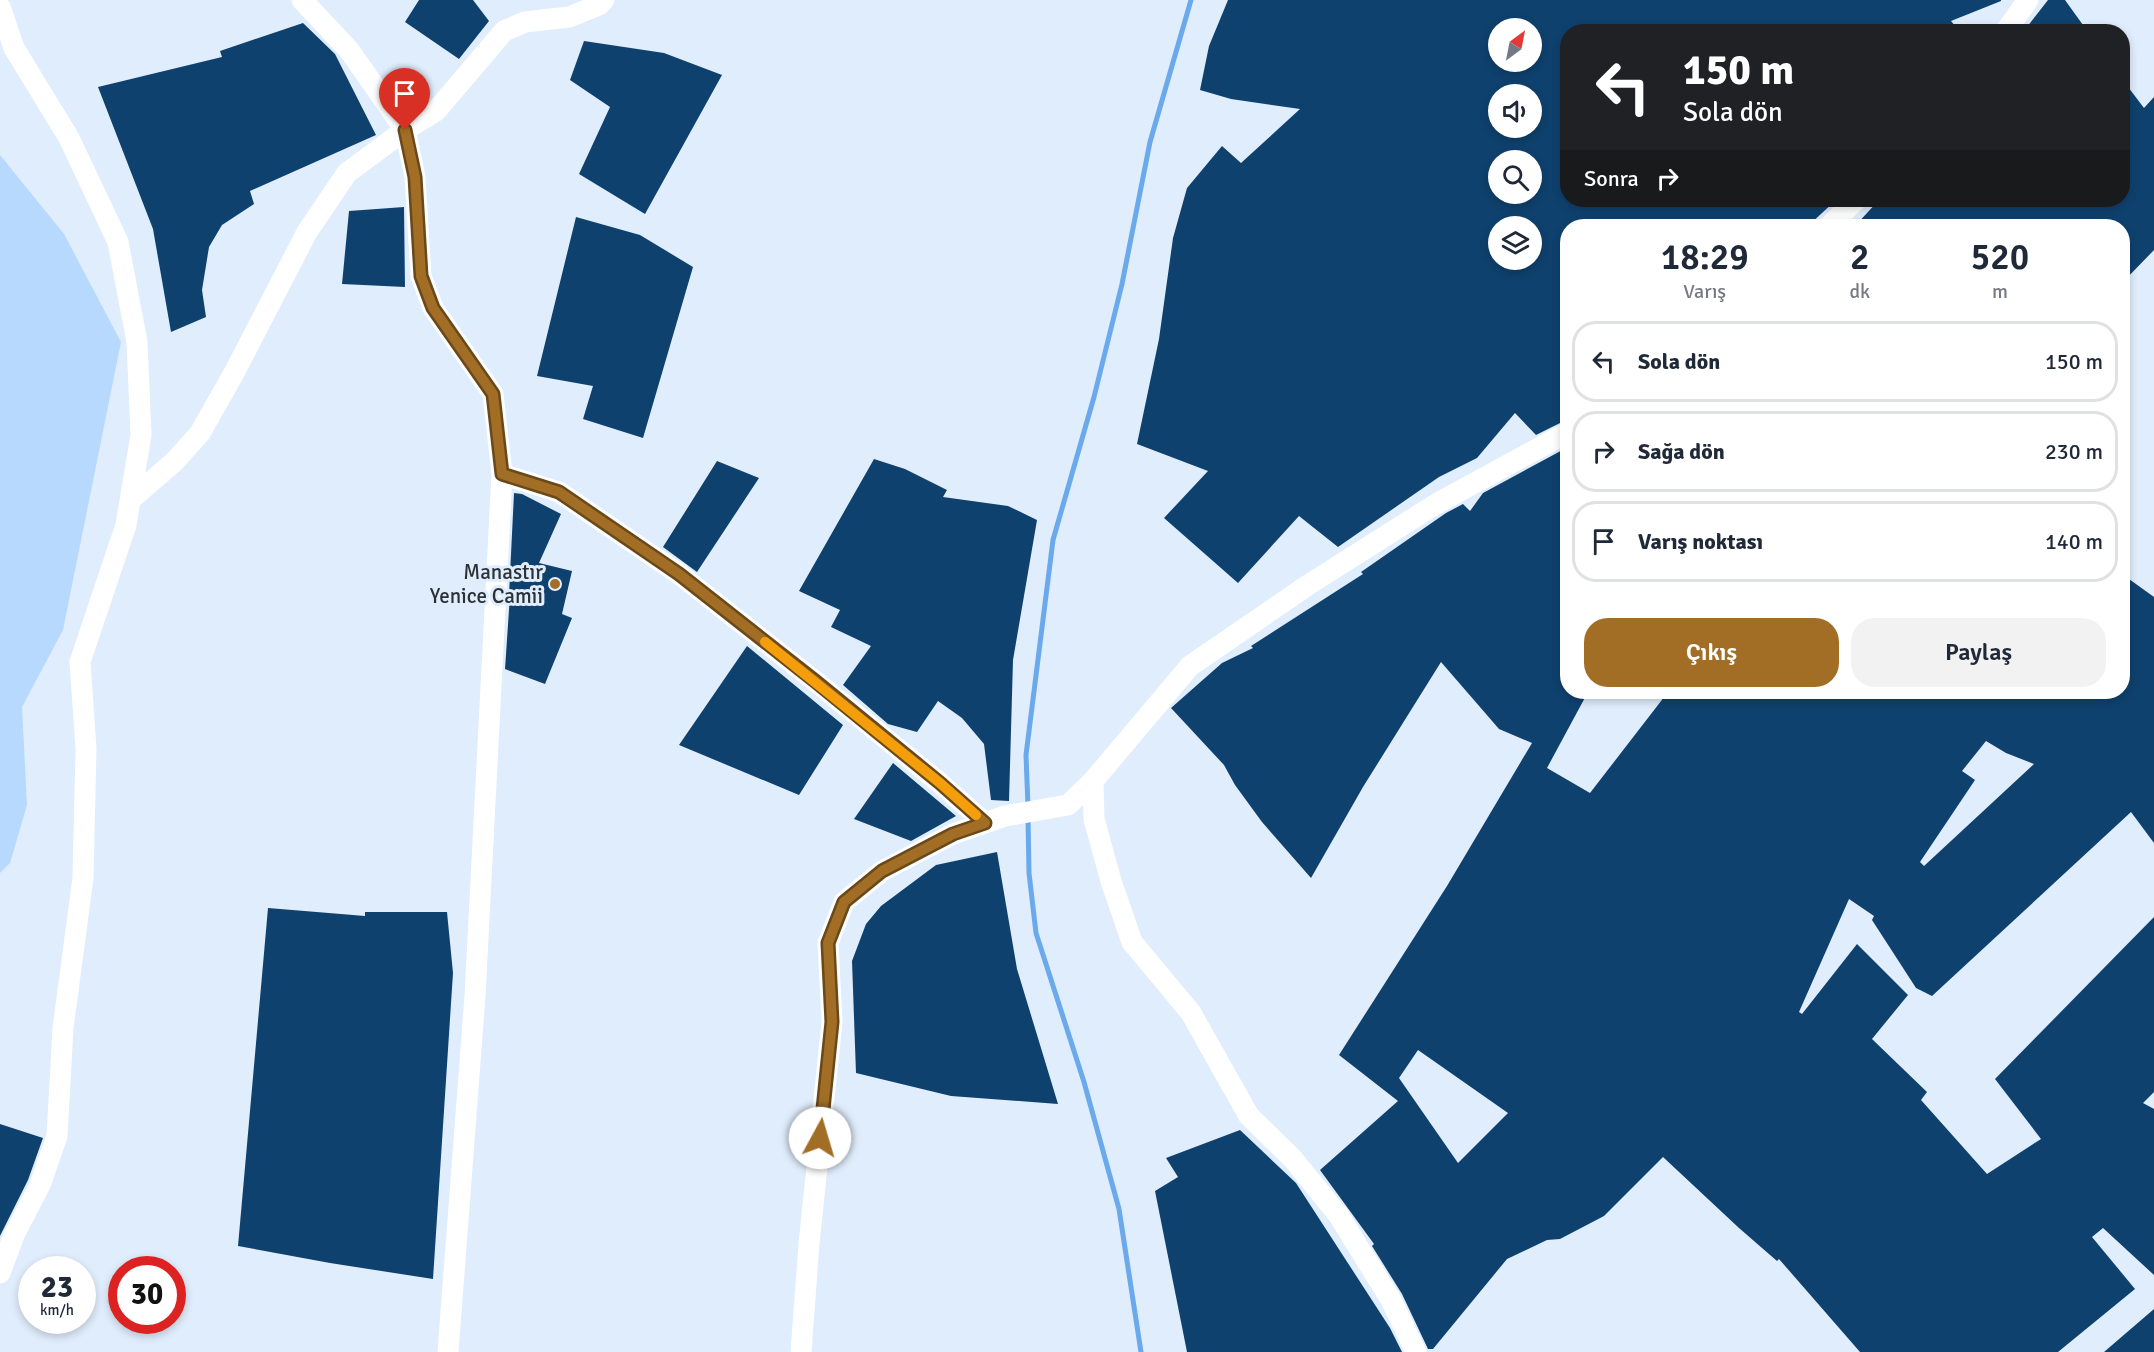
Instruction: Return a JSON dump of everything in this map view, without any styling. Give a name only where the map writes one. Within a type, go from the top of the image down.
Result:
[{"type":"street","points":[[302,0],[349,50],[405,130],[415,177],[421,276],[433,308],[493,394],[502,474],[475,996],[448,1352]]},
{"type":"street","points":[[130,500],[175,461],[200,433],[240,363],[307,232],[347,173],[405,130],[436,111],[504,31],[525,22],[569,16],[599,5],[604,0]]},
{"type":"street","points":[[2011,24],[2028,0]]},
{"type":"street","points":[[0,7],[14,48],[69,138],[118,242],[137,342],[141,435],[126,525],[80,662],[86,749],[83,878],[63,1028],[57,1136],[40,1185],[14,1235],[0,1273]]},
{"type":"street","points":[[1836,219],[1849,207]]},
{"type":"street","points":[[801,1352],[809,1244],[832,1022],[828,943],[844,902],[882,871],[953,834],[995,819],[1068,805],[1093,781],[1190,666],[1308,585],[1436,504],[1560,436]]},
{"type":"street","points":[[502,474],[559,492],[679,574],[940,783],[995,819]]},
{"type":"street","points":[[1093,781],[1094,819],[1111,881],[1132,942],[1191,1013],[1249,1116],[1293,1159],[1339,1216],[1391,1300],[1416,1352]]},
{"type":"shaded area","points":[[0,155],[64,234],[121,342],[63,630],[22,707],[27,805],[10,863],[0,873]]},
{"type":"building","points":[[419,0],[473,0],[489,21],[459,59],[405,22]]},
{"type":"building","points":[[1228,0],[2001,0],[1951,21],[1953,24],[1560,24],[1560,207],[1828,207],[1816,219],[1560,219],[1560,423],[1536,435],[1515,413],[1477,458],[1439,477],[1338,547],[1299,516],[1238,583],[1164,518],[1208,471],[1137,444],[1159,339],[1173,238],[1187,188],[1222,146],[1241,163],[1300,109],[1231,99],[1200,90],[1209,46]]},
{"type":"building","points":[[2048,0],[2065,0],[2082,24],[2029,24]]},
{"type":"building","points":[[303,23],[335,54],[376,135],[250,191],[254,204],[222,225],[209,247],[202,290],[206,317],[171,332],[153,229],[98,87],[222,57],[220,51]]},
{"type":"building","points":[[584,41],[664,53],[722,75],[645,214],[579,174],[610,107],[570,80]]},
{"type":"building","points":[[2130,90],[2144,108],[2154,97],[2154,250],[2130,275],[2130,219],[1861,219],[1873,207],[2130,207]]},
{"type":"building","points":[[404,207],[405,287],[342,284],[349,211]]},
{"type":"building","points":[[576,217],[640,235],[693,267],[643,438],[583,419],[593,386],[537,376]]},
{"type":"building","points":[[1560,451],[1560,699],[1584,699],[1547,768],[1590,793],[1663,699],[2130,699],[2130,580],[2154,597],[2154,843],[2131,812],[1932,996],[1916,988],[1872,920],[1874,916],[1849,899],[1799,1012],[1802,1014],[1857,944],[1908,995],[1872,1039],[1927,1092],[1921,1100],[1987,1174],[2041,1139],[1995,1079],[2154,917],[2154,1092],[2143,1103],[2154,1109],[2154,1275],[2103,1228],[2092,1237],[2135,1289],[2058,1352],[1860,1352],[1779,1259],[1777,1261],[1739,1228],[1663,1157],[1604,1216],[1560,1239],[1547,1240],[1507,1259],[1433,1349],[1428,1349],[1402,1294],[1372,1246],[1374,1244],[1320,1170],[1398,1101],[1339,1055],[1447,886],[1532,743],[1499,729],[1441,662],[1363,787],[1311,878],[1262,822],[1235,785],[1224,765],[1171,708],[1222,663],[1253,648],[1251,646],[1363,574],[1361,572],[1446,513],[1463,504],[1470,511],[1483,493]],"holes":[[[1986,741],[2006,753],[2034,764],[1924,866],[1920,862],[1975,780],[1962,771]],[[1418,1050],[1508,1113],[1458,1163],[1399,1078]]]},
{"type":"building","points":[[874,459],[905,469],[947,490],[943,497],[1008,506],[1037,520],[1013,660],[1009,801],[991,800],[984,744],[962,718],[938,701],[917,732],[888,724],[843,685],[871,646],[831,627],[840,610],[799,591]]},
{"type":"building","points":[[717,461],[759,478],[697,572],[663,547]]},
{"type":"building","points":[[514,493],[522,494],[561,514],[539,563],[572,571],[562,614],[572,618],[545,684],[505,669]]},
{"type":"building","points":[[747,646],[843,725],[799,795],[679,745]]},
{"type":"building","points":[[893,763],[956,816],[911,841],[854,819]]},
{"type":"building","points":[[997,852],[1017,969],[1058,1104],[951,1096],[856,1073],[852,961],[866,924],[881,906],[936,865]]},
{"type":"building","points":[[268,908],[365,916],[365,912],[447,912],[453,973],[433,1279],[238,1246]]},
{"type":"building","points":[[0,1124],[43,1138],[28,1180],[0,1236]]},
{"type":"building","points":[[1240,1130],[1296,1183],[1390,1328],[1402,1352],[1187,1352],[1155,1191],[1178,1177],[1166,1158]]},
{"type":"building","points":[[2154,1309],[2154,1352],[2104,1352]]},
{"type":"waterway","points":[[1028,807],[1026,755],[1053,540],[1094,397],[1122,284],[1150,142],[1191,0]]},
{"type":"waterway","points":[[1028,816],[1029,873],[1036,933],[1084,1082],[1119,1209],[1141,1352]]},
{"type":"slow traffic","points":[[765,642],[940,783],[976,815]]},
{"type":"place","name":"Manastır Yenice Camii","points":[[555,584]]},
{"type":"route","points":[[405,130],[415,177],[421,276],[433,308],[493,394],[502,474],[559,492],[679,574],[815,681],[940,783],[985,823],[953,834],[882,871],[844,902],[828,943],[832,1022],[820,1138]]}]
